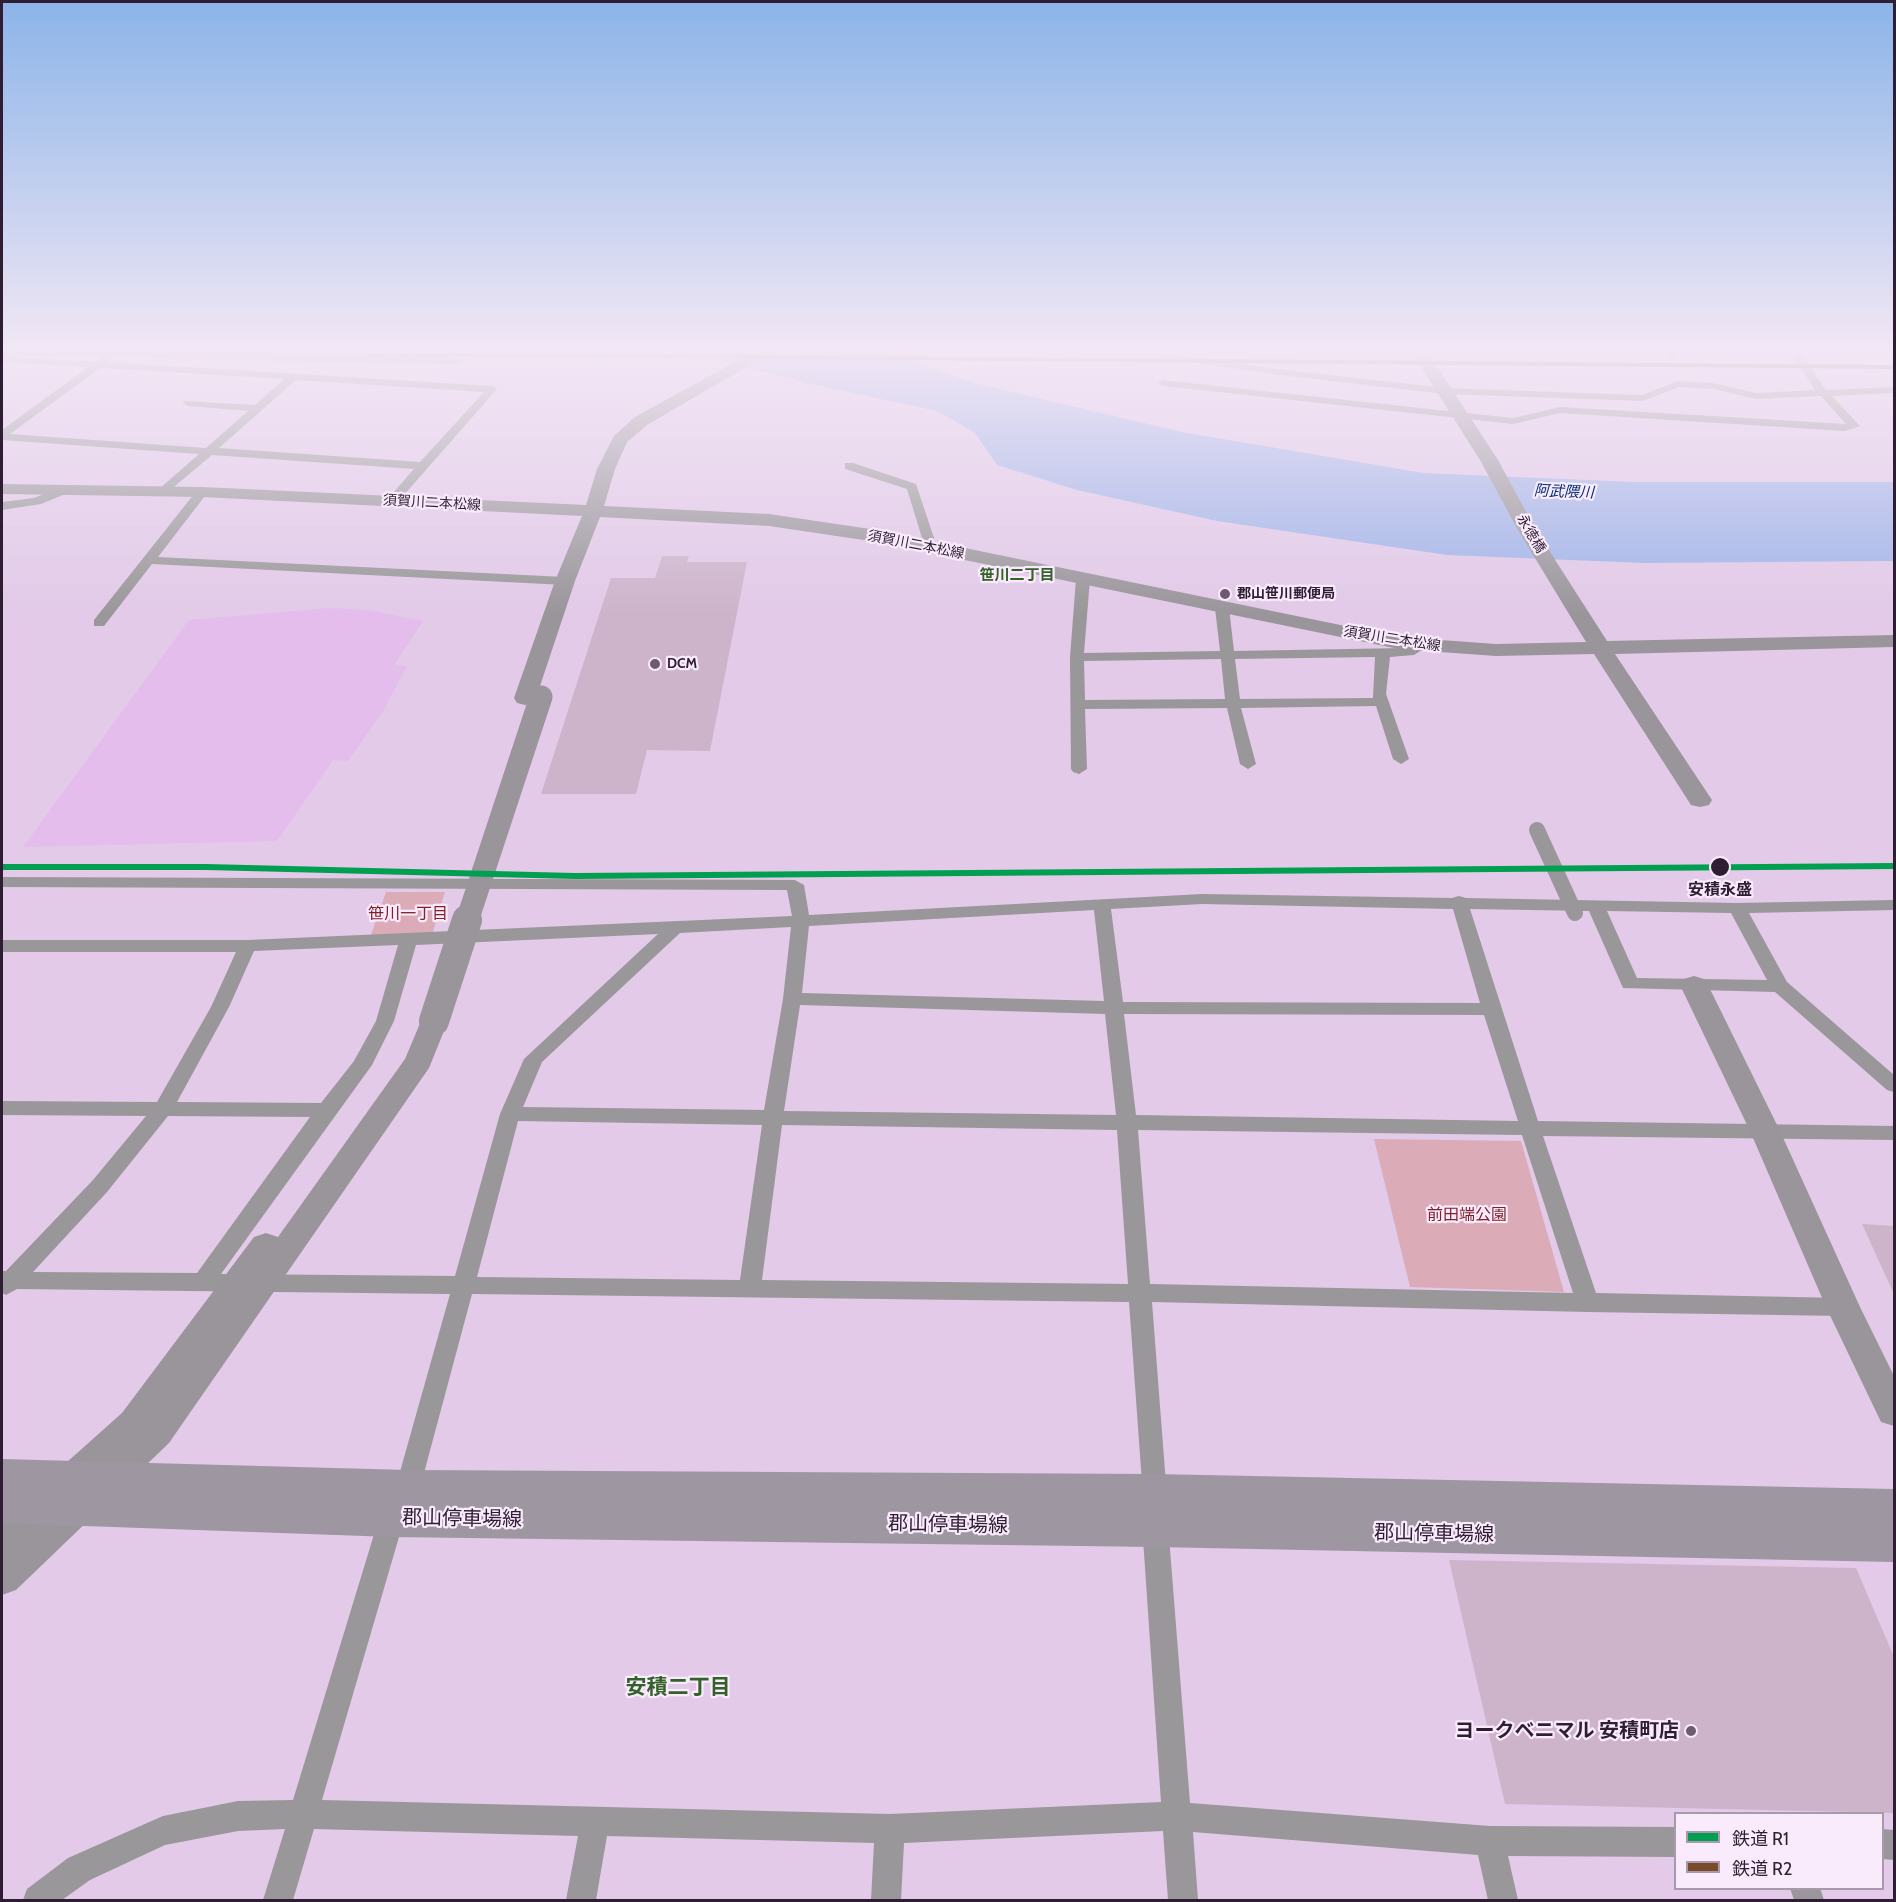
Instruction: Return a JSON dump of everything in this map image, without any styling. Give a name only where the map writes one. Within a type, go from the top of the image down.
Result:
[{"type":"main road","name":"郡山停車場線","points":[[2,1477],[77,1491],[400,1503],[1155,1510],[1894,1508]]},
{"type":"main road","name":"郡山停車場線","points":[[2,1504],[77,1491]]},
{"type":"main road","name":"郡山停車場線","points":[[1155,1510],[1894,1543]]},
{"type":"street","points":[[12,437],[423,466]]},
{"type":"street","points":[[163,492],[224,437]]},
{"type":"street","points":[[392,501],[449,437]]},
{"type":"street","points":[[533,698],[565,581],[593,512],[613,450],[626,437]]},
{"type":"street","name":"永徳橋","points":[[1474,437],[1527,530],[1700,800]]},
{"type":"street","points":[[849,466],[912,487],[928,538],[926,546]]},
{"type":"street","name":"須賀川二本松線","points":[[2,489],[201,492],[769,520],[926,546],[1222,608],[1418,646],[1496,650],[1894,641]]},
{"type":"street","points":[[2,506],[37,501],[64,490]]},
{"type":"street","points":[[99,623],[201,492]]},
{"type":"street","points":[[2,1577],[135,1424],[249,1285],[391,1104],[418,1061],[426,1018],[533,698],[588,554],[593,512]]},
{"type":"street","points":[[149,560],[565,581]]},
{"type":"street","points":[[1080,769],[1077,657],[1083,579]]},
{"type":"street","points":[[1222,608],[1233,704],[1248,764]]},
{"type":"street","points":[[1077,657],[1383,653],[1409,652],[1418,646]]},
{"type":"street","points":[[1383,653],[1385,657],[1379,694],[1401,759]]},
{"type":"street","points":[[1079,705],[1381,702]]},
{"type":"street","points":[[1537,830],[1575,913]]},
{"type":"street","points":[[2,882],[795,885],[801,919],[792,999],[773,1116],[750,1290]]},
{"type":"street","points":[[2,946],[248,946],[675,928],[801,919],[1202,899],[1737,908],[1894,905]]},
{"type":"street","points":[[1460,902],[1491,1008],[1588,1303]]},
{"type":"street","points":[[1102,904],[1116,1008],[1127,1121],[1183,1900]]},
{"type":"street","points":[[1595,904],[1630,984],[1780,986]]},
{"type":"street","points":[[1737,908],[1780,986],[1894,1085]]},
{"type":"street","points":[[278,1900],[302,1814],[400,1503],[510,1114],[534,1059],[675,928]]},
{"type":"street","points":[[202,1283],[326,1110],[362,1065],[385,1021],[409,939]]},
{"type":"street","points":[[5,1284],[100,1186],[162,1110],[220,1007],[248,946]]},
{"type":"street","points":[[1694,985],[1765,1131],[1844,1307],[1894,1411]]},
{"type":"street","points":[[792,999],[1116,1008],[1491,1008]]},
{"type":"street","points":[[2,1108],[326,1110]]},
{"type":"street","points":[[510,1114],[1894,1133]]},
{"type":"street","points":[[5,1284],[202,1283],[1140,1293],[1844,1307]]},
{"type":"street","points":[[2,1544],[77,1491]]},
{"type":"street","points":[[38,1900],[79,1869],[162,1831],[238,1816],[302,1814],[890,1829],[1176,1816],[1490,1841],[1674,1842]]},
{"type":"street","points":[[581,1900],[595,1823]]},
{"type":"street","points":[[886,1900],[890,1829]]},
{"type":"street","points":[[1490,1841],[1503,1900]]},
{"type":"shaded area","points":[[330,608],[369,610],[423,621],[394,665],[407,666],[382,713],[348,761],[333,760],[277,841],[23,847],[189,620]]},
{"type":"green space","name":"笹川一丁目","points":[[386,892],[445,892],[432,935],[371,935]]},
{"type":"green space","name":"前田端公園","points":[[1374,1139],[1521,1141],[1564,1292],[1410,1287]]},
{"type":"water","name":"阿武隈川","points":[[978,437],[1210,437],[1423,473],[1633,482],[1894,482],[1894,561],[1644,563],[1447,555],[1217,521],[1077,490],[997,465]]},
{"type":"building","name":"DCM","points":[[662,556],[689,556],[687,562],[747,562],[710,751],[647,750],[636,794],[541,794],[611,578],[655,578]]},
{"type":"building","points":[[1862,1224],[1894,1226],[1894,1294]]},
{"type":"building","name":"ヨークベニマル 安積町店","points":[[1449,1560],[1856,1568],[1894,1657],[1894,1813],[1505,1804]]},
{"type":"rail line","name":"R1","points":[[2,867],[206,867],[575,876],[1894,866]]},
{"type":"place","name":"郡山笹川郵便局","points":[[1225,594]]},
{"type":"place","name":"DCM","points":[[655,664]]},
{"type":"place","name":"安積永盛","points":[[1720,867]]},
{"type":"place","name":"ヨークベニマル 安積町店","points":[[1691,1731]]},
{"type":"district","name":"笹川二丁目","points":[[1017,576]]},
{"type":"district","name":"安積二丁目","points":[[678,1688]]}]
